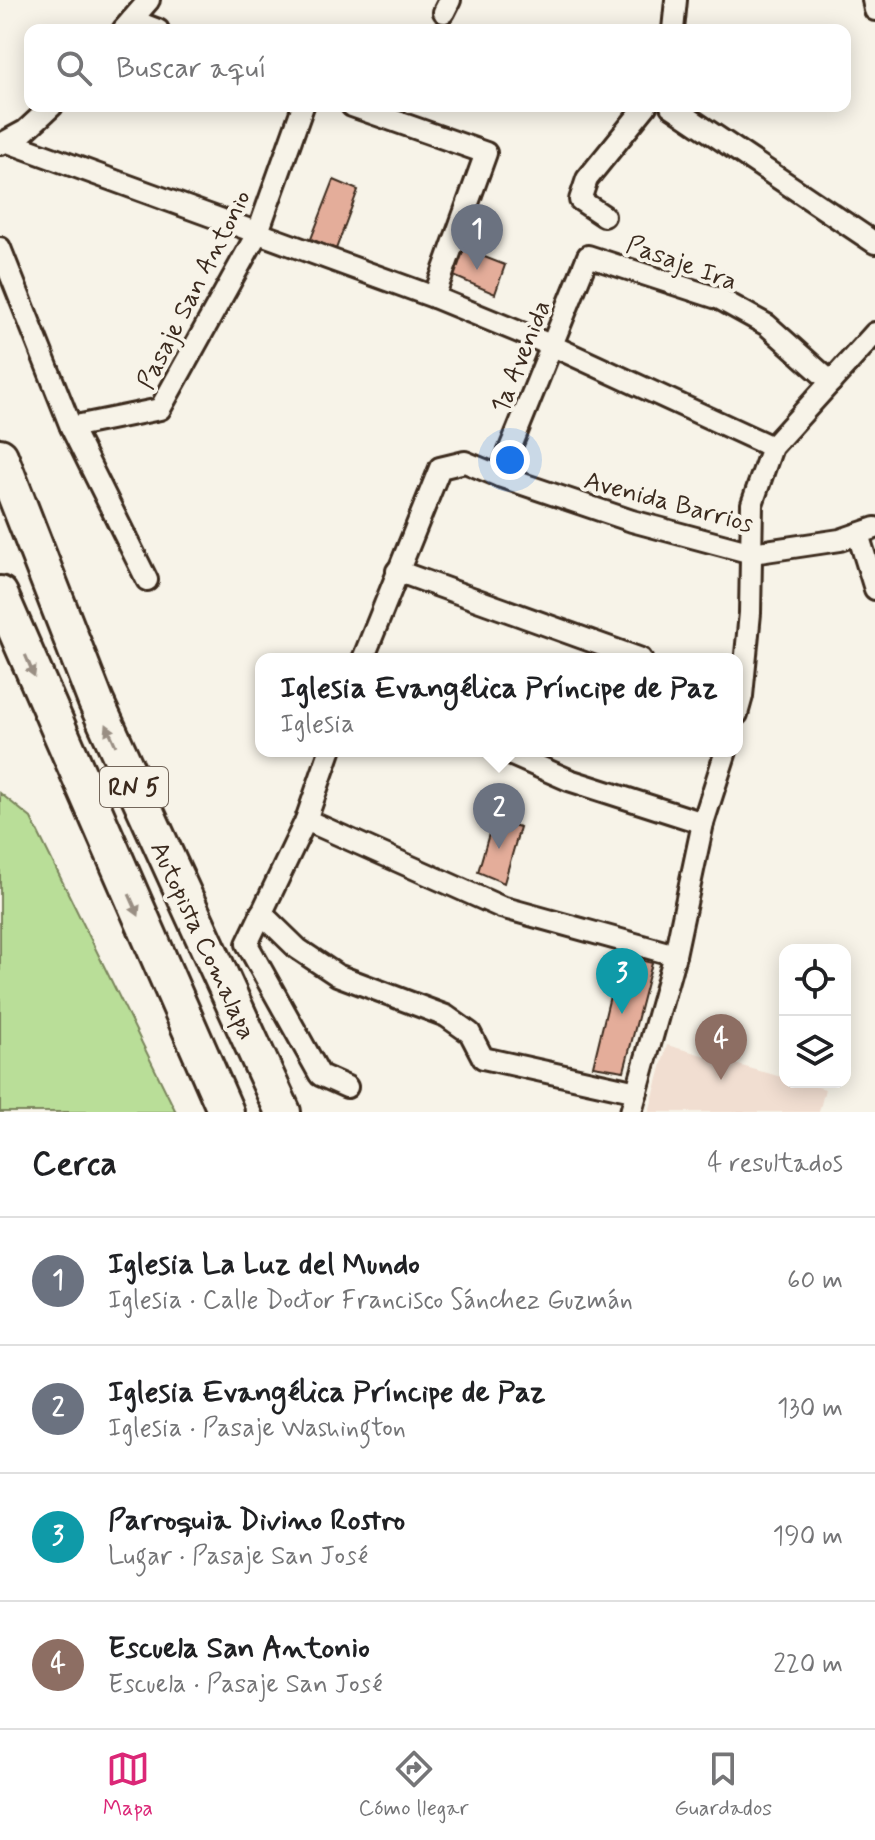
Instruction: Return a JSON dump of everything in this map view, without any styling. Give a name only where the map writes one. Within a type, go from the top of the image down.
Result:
[{"type":"highway","name":"Autopista Comalapa","points":[[0,456],[96,702],[283,1112]]},
{"type":"highway","name":"Autopista Comalapa","points":[[0,594],[226,1112]]},
{"type":"street","points":[[129,24],[149,0]]},
{"type":"street","points":[[674,24],[676,0]]},
{"type":"street","points":[[873,0],[875,10]]},
{"type":"street","points":[[4,143],[25,131],[46,112]]},
{"type":"street","name":"Pasaje San Antonio","points":[[71,427],[160,409],[258,232],[301,112]]},
{"type":"street","points":[[369,112],[486,153],[434,297]]},
{"type":"street","points":[[604,216],[580,200],[587,179],[641,112]]},
{"type":"street","points":[[680,112],[875,243]]},
{"type":"street","points":[[4,143],[434,297],[553,346],[772,447]]},
{"type":"street","points":[[0,248],[71,427],[147,580]]},
{"type":"street","name":"1a Avenida","points":[[499,476],[588,256]]},
{"type":"street","name":"Pasaje Ira","points":[[588,256],[720,299],[767,325],[831,382]]},
{"type":"street","points":[[743,655],[752,553],[752,504],[772,447],[875,333]]},
{"type":"street","name":"Avenida Barrios","points":[[397,571],[440,468],[465,462],[632,521],[752,553],[840,540],[867,531]]},
{"type":"street","points":[[867,531],[875,589]]},
{"type":"street","points":[[365,653],[397,571],[624,653]]},
{"type":"street","points":[[328,757],[306,820],[247,944],[320,1075],[347,1087]]},
{"type":"street","points":[[517,757],[569,780],[703,823]]},
{"type":"street","points":[[631,1112],[675,955],[703,823],[724,757]]},
{"type":"street","points":[[306,820],[501,907],[675,955]]},
{"type":"street","points":[[261,913],[298,949],[337,975],[446,1016],[470,1033],[483,1058],[637,1092]]},
{"type":"shaded area","points":[[667,1045],[779,1076],[779,1088],[825,1089],[819,1112],[649,1112]]},
{"type":"green space","points":[[0,793],[31,818],[176,1112],[0,1112]]},
{"type":"building","points":[[334,180],[358,190],[336,249],[311,239]]},
{"type":"building","points":[[459,247],[505,265],[495,294],[449,274]]},
{"type":"building","points":[[493,820],[520,827],[504,883],[478,872]]},
{"type":"building","points":[[620,955],[652,963],[624,1071],[593,1066]]},
{"type":"place","name":"Iglesia La Luz del Mundo","points":[[477,270]]},
{"type":"place","name":"Iglesia Evangélica Príncipe de Paz","points":[[499,849]]},
{"type":"place","name":"Parroquia Divino Rostro","points":[[622,1014]]},
{"type":"place","name":"Escuela San Antonio","points":[[721,1080]]}]
